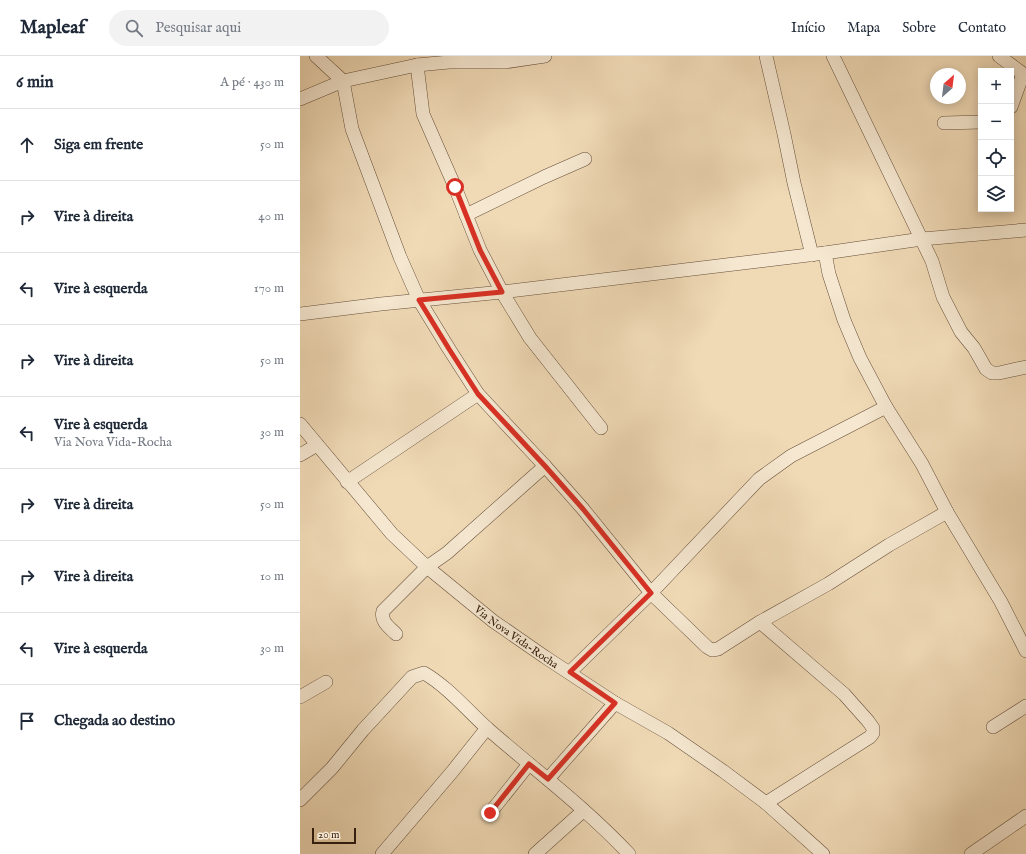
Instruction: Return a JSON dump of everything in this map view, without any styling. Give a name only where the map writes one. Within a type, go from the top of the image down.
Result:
[{"type":"street","points":[[316,56],[343,81],[352,129],[400,257],[419,300],[478,394],[583,509],[651,593],[707,647],[712,650],[718,649],[760,622],[828,584],[889,545],[947,512]]},
{"type":"street","points":[[300,99],[343,81],[417,65],[472,59],[505,62],[545,56]]},
{"type":"street","points":[[766,56],[794,183],[812,254]]},
{"type":"street","points":[[833,56],[922,239],[932,261],[943,297],[961,332],[974,348],[986,369],[992,373],[999,373],[1026,367]]},
{"type":"street","points":[[999,56],[1024,75],[1012,104]]},
{"type":"street","points":[[417,65],[423,114],[455,187],[480,250],[502,292],[530,338],[601,428]]},
{"type":"street","points":[[944,123],[978,122]]},
{"type":"street","points":[[466,215],[544,177],[586,159]]},
{"type":"street","points":[[300,314],[502,292],[825,253],[922,239],[1026,230]]},
{"type":"street","points":[[825,253],[829,274],[844,320],[860,358],[886,407],[922,464],[947,512],[1001,602],[1026,650]]},
{"type":"street","points":[[347,482],[478,394]]},
{"type":"street","points":[[570,672],[651,593],[759,479],[791,456],[886,407]]},
{"type":"street","name":"Via Nova Vida-Rocha","points":[[300,424],[392,534],[427,567],[494,621],[545,657],[615,703],[668,733],[723,771],[766,803],[823,854]]},
{"type":"street","points":[[300,455],[317,444]]},
{"type":"street","points":[[396,634],[383,620],[383,611],[427,567],[447,553],[545,466]]},
{"type":"street","points":[[760,622],[844,694],[868,721],[872,728],[870,737],[766,803]]},
{"type":"street","points":[[300,800],[332,768],[363,730],[412,677],[424,673],[436,680],[487,728],[548,779],[611,835],[629,854]]},
{"type":"street","points":[[300,698],[326,682]]},
{"type":"street","points":[[548,779],[615,703]]},
{"type":"street","points":[[993,727],[1026,706]]},
{"type":"street","points":[[382,854],[452,772],[487,728]]},
{"type":"street","points":[[490,813],[529,764]]},
{"type":"street","points":[[536,854],[583,811]]},
{"type":"street","points":[[972,854],[1026,816]]},
{"type":"route","points":[[455,187],[480,250],[502,292],[419,300],[478,394],[583,509],[651,593],[570,672],[615,703],[548,779],[529,764],[490,813]]}]
